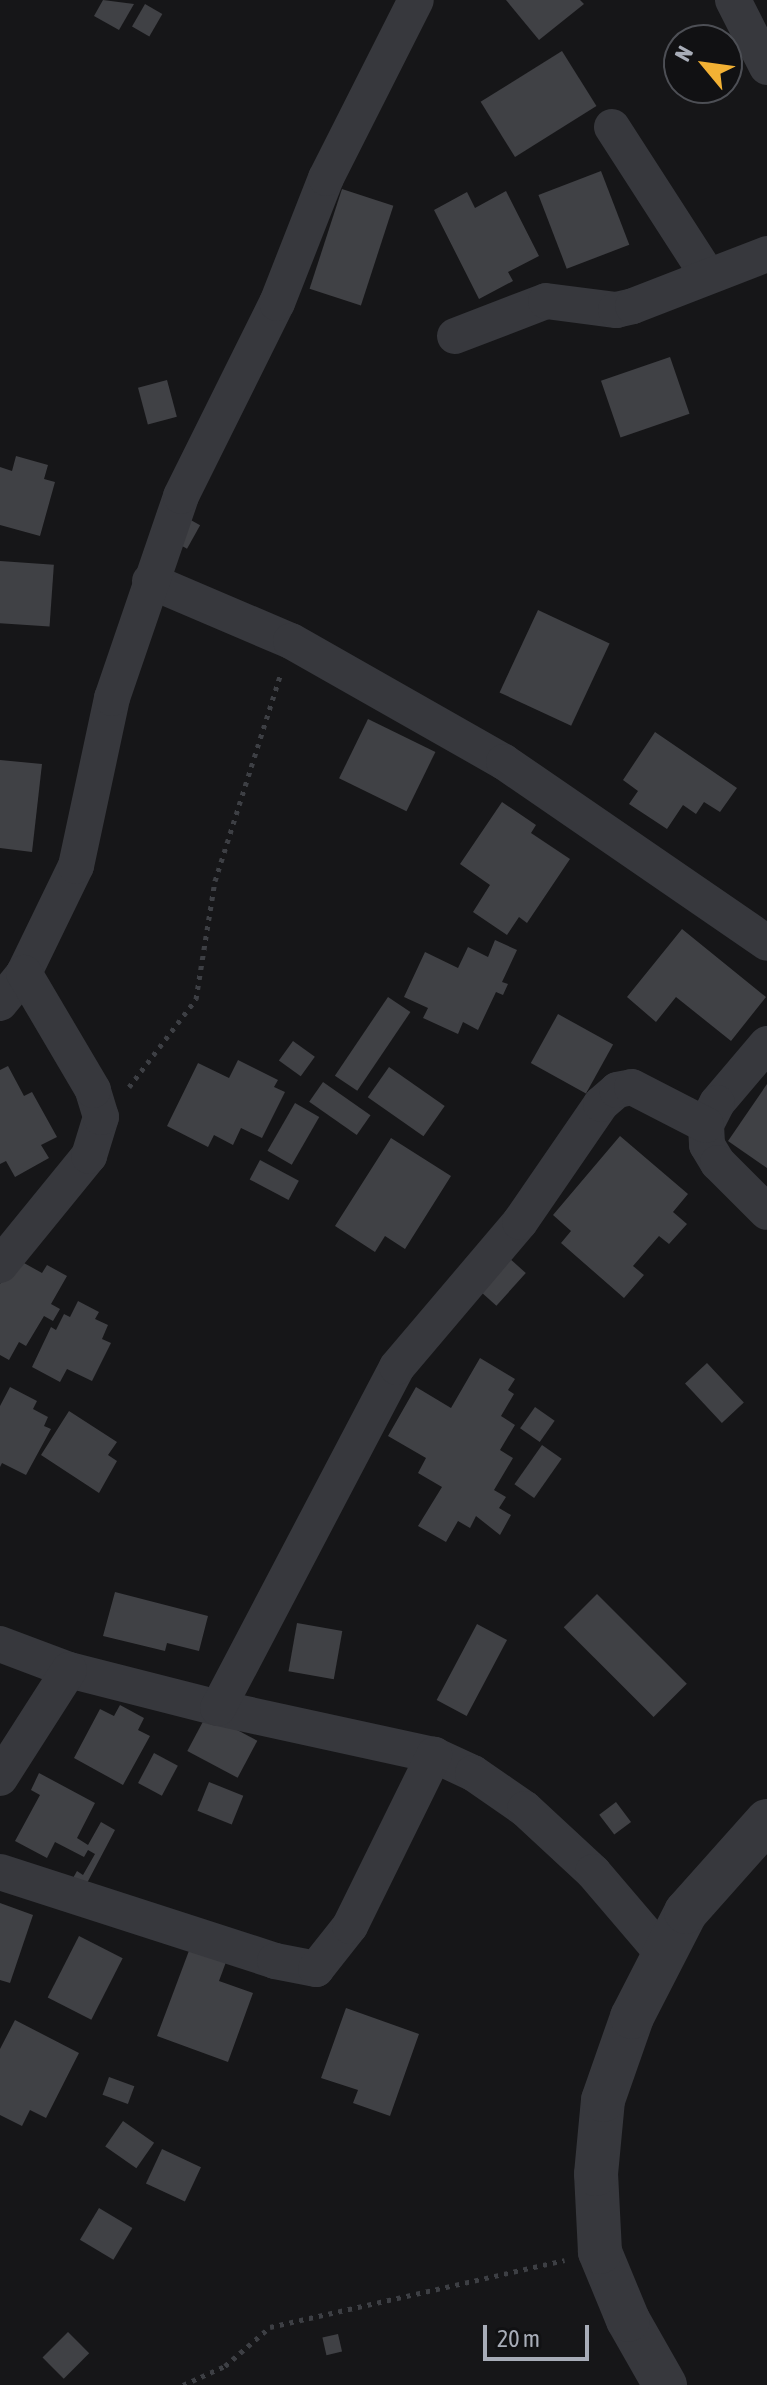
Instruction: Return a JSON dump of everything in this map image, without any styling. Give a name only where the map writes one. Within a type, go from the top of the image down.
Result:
[{"type":"street","points":[[0,1003],[24,973],[76,866],[112,698],[150,581],[211,428],[277,303],[326,178],[416,0]]},
{"type":"street","points":[[733,0],[767,67]]},
{"type":"street","points":[[612,127],[708,276]]},
{"type":"street","points":[[455,336],[546,301],[616,310],[767,254]]},
{"type":"street","points":[[150,581],[291,641],[504,762],[767,943]]},
{"type":"street","points":[[0,1265],[89,1156],[101,1117],[93,1090],[24,973]]},
{"type":"street","points":[[767,1044],[739,1074],[706,1125],[707,1145],[718,1163],[767,1212]]},
{"type":"street","points":[[218,1708],[397,1367],[520,1222],[601,1104],[617,1090],[632,1087],[706,1125]]},
{"type":"street","points":[[0,1644],[69,1670],[218,1708],[434,1755],[473,1773],[525,1809],[593,1872],[663,1954]]},
{"type":"street","points":[[0,1778],[69,1670]]},
{"type":"street","points":[[0,1872],[275,1961],[316,1969],[350,1926],[434,1755]]},
{"type":"street","points":[[665,2385],[628,2320],[600,2252],[596,2174],[603,2100],[613,2062],[686,1912],[767,1821]]},
{"type":"path","points":[[101,1117],[153,1060],[196,999],[215,881],[291,641]]},
{"type":"path","points":[[183,2385],[225,2366],[270,2327],[600,2252]]},
{"type":"building","points":[[103,0],[134,4],[119,30],[94,16]]},
{"type":"building","points":[[506,0],[580,0],[584,4],[539,40]]},
{"type":"building","points":[[145,4],[162,14],[149,37],[132,27]]},
{"type":"building","points":[[562,51],[596,106],[515,157],[481,102]]},
{"type":"building","points":[[601,171],[629,245],[567,269],[538,195]]},
{"type":"building","points":[[342,189],[393,206],[361,306],[310,289]]},
{"type":"building","points":[[506,191],[539,256],[508,272],[513,281],[479,299],[434,210],[467,192],[475,208]]},
{"type":"building","points":[[670,357],[690,414],[621,437],[601,381]]},
{"type":"building","points":[[167,380],[177,417],[148,424],[138,388]]},
{"type":"building","points":[[16,456],[48,465],[44,479],[55,482],[40,536],[0,525],[0,467],[12,471]]},
{"type":"building","points":[[180,514],[200,525],[187,549],[167,538]]},
{"type":"building","points":[[0,561],[54,565],[50,627],[0,623]]},
{"type":"building","points":[[538,610],[610,643],[571,726],[500,692]]},
{"type":"building","points":[[368,719],[435,752],[406,811],[339,778]]},
{"type":"building","points":[[655,732],[737,788],[720,812],[704,802],[696,814],[683,805],[667,829],[629,804],[638,791],[623,780]]},
{"type":"building","points":[[0,760],[42,764],[32,852],[0,848]]},
{"type":"building","points":[[502,802],[536,825],[531,833],[570,859],[527,923],[519,917],[507,935],[473,912],[490,885],[460,864]]},
{"type":"building","points":[[682,929],[766,997],[731,1041],[676,997],[656,1022],[627,997]]},
{"type":"building","points":[[495,940],[517,950],[502,982],[508,984],[503,995],[496,992],[478,1030],[463,1022],[458,1034],[423,1018],[428,1008],[404,997],[425,952],[458,968],[468,947],[488,957]]},
{"type":"building","points":[[388,997],[410,1012],[357,1091],[335,1076]]},
{"type":"building","points":[[558,1014],[613,1045],[586,1094],[531,1063]]},
{"type":"building","points":[[293,1041],[315,1057],[301,1076],[279,1060]]},
{"type":"building","points":[[238,1060],[278,1080],[274,1087],[285,1092],[262,1138],[241,1128],[233,1145],[214,1135],[208,1147],[167,1126],[198,1063],[229,1078]]},
{"type":"building","points":[[8,1066],[24,1096],[32,1092],[57,1137],[41,1145],[49,1158],[15,1177],[6,1161],[0,1164],[0,1070]]},
{"type":"building","points":[[389,1067],[445,1106],[423,1136],[368,1097]]},
{"type":"building","points":[[323,1082],[371,1115],[357,1135],[309,1102]]},
{"type":"building","points":[[767,1084],[767,1168],[728,1141]]},
{"type":"building","points":[[295,1103],[319,1117],[292,1165],[268,1151]]},
{"type":"building","points":[[620,1136],[688,1194],[673,1212],[687,1224],[669,1244],[659,1236],[633,1266],[644,1275],[624,1298],[561,1243],[571,1231],[553,1215]]},
{"type":"building","points":[[391,1138],[451,1176],[405,1249],[385,1236],[375,1252],[335,1226]]},
{"type":"building","points":[[260,1160],[299,1181],[289,1200],[250,1179]]},
{"type":"building","points":[[508,1257],[526,1273],[496,1306],[479,1290]]},
{"type":"building","points":[[15,1258],[42,1273],[47,1265],[67,1276],[51,1304],[60,1309],[53,1321],[44,1316],[26,1346],[19,1342],[9,1360],[0,1355],[0,1284]]},
{"type":"building","points":[[78,1301],[99,1312],[95,1319],[108,1325],[102,1339],[111,1343],[92,1381],[67,1369],[60,1382],[32,1367],[51,1327],[56,1330],[64,1314],[70,1317]]},
{"type":"building","points":[[480,1358],[515,1379],[508,1390],[514,1394],[501,1416],[515,1425],[500,1450],[513,1458],[494,1490],[506,1497],[499,1508],[511,1515],[500,1535],[476,1516],[470,1528],[458,1521],[446,1542],[418,1526],[442,1487],[418,1473],[426,1458],[388,1436],[416,1387],[451,1408]]},
{"type":"building","points":[[707,1363],[744,1402],[722,1423],[685,1383]]},
{"type":"building","points":[[10,1387],[37,1401],[33,1409],[48,1417],[44,1426],[51,1429],[26,1475],[2,1463],[0,1467],[0,1406]]},
{"type":"building","points":[[535,1407],[555,1421],[540,1442],[520,1428]]},
{"type":"building","points":[[69,1411],[117,1442],[108,1455],[117,1461],[99,1493],[41,1455]]},
{"type":"building","points":[[542,1445],[562,1459],[534,1498],[514,1484]]},
{"type":"building","points":[[115,1592],[208,1616],[199,1651],[167,1643],[165,1651],[103,1636]]},
{"type":"building","points":[[597,1594],[687,1684],[654,1717],[564,1627]]},
{"type":"building","points":[[297,1623],[342,1631],[334,1679],[288,1671]]},
{"type":"building","points":[[477,1624],[507,1640],[467,1716],[437,1700]]},
{"type":"building","points":[[120,1705],[144,1718],[138,1730],[150,1736],[123,1785],[74,1758],[100,1709],[114,1716]]},
{"type":"building","points":[[207,1714],[257,1741],[238,1778],[187,1751]]},
{"type":"building","points":[[154,1753],[178,1766],[162,1796],[138,1783]]},
{"type":"building","points":[[39,1773],[95,1803],[77,1838],[88,1845],[101,1822],[115,1830],[86,1885],[73,1878],[77,1871],[83,1875],[95,1854],[88,1850],[84,1857],[55,1842],[47,1858],[15,1841],[40,1795],[31,1790]]},
{"type":"building","points":[[209,1782],[243,1796],[232,1825],[197,1811]]},
{"type":"building","points":[[616,1802],[631,1822],[614,1835],[599,1815]]},
{"type":"building","points":[[0,1903],[33,1915],[10,1983],[0,1980]]},
{"type":"building","points":[[79,1936],[123,1958],[91,2020],[48,1997]]},
{"type":"building","points":[[190,1948],[226,1962],[219,1981],[253,1993],[228,2062],[157,2036]]},
{"type":"building","points":[[346,2008],[419,2034],[390,2116],[353,2103],[358,2090],[321,2078]]},
{"type":"building","points":[[15,2020],[79,2053],[46,2118],[30,2110],[22,2126],[0,2115],[0,2049]]},
{"type":"building","points":[[109,2077],[134,2086],[128,2104],[103,2095]]},
{"type":"building","points":[[123,2121],[154,2143],[136,2168],[105,2146]]},
{"type":"building","points":[[162,2149],[201,2167],[185,2202],[146,2183]]},
{"type":"building","points":[[99,2208],[132,2228],[113,2260],[80,2240]]},
{"type":"building","points":[[68,2332],[89,2353],[64,2379],[43,2357]]},
{"type":"building","points":[[338,2334],[342,2352],[326,2355],[322,2338]]}]
